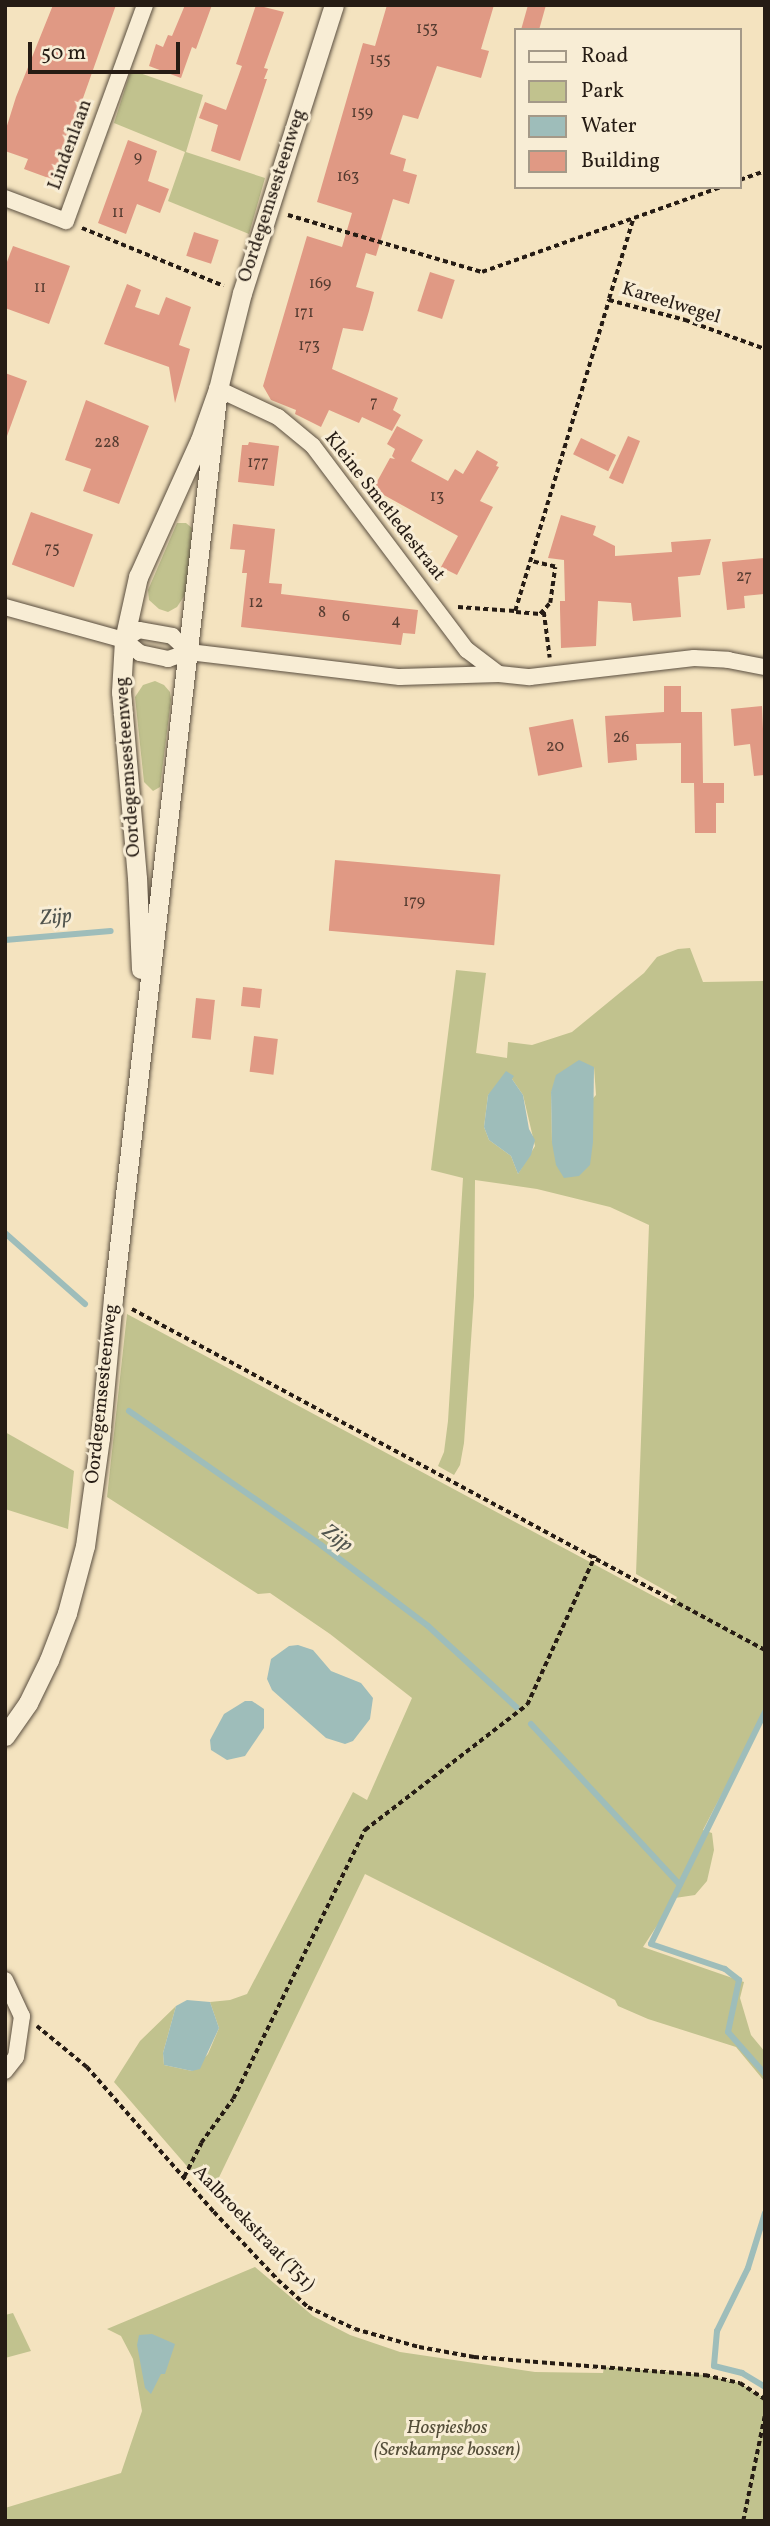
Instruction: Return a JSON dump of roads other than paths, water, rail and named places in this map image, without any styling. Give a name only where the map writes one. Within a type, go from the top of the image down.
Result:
[{"type":"street","name":"Lindenlaan","points":[[5,198],[66,220],[145,5]]},
{"type":"street","name":"Oordegemsesteenweg","points":[[143,1036],[137,878],[121,692],[124,640],[138,577],[200,440],[218,389],[242,293],[334,5]]},
{"type":"street","name":"Oordegemsesteenweg","points":[[5,1736],[28,1703],[68,1613],[85,1546],[100,1438],[113,1299],[218,389]]},
{"type":"street","name":"Kleine Smetledestraat","points":[[218,389],[278,417],[313,446],[467,650],[499,674]]},
{"type":"street","points":[[5,607],[124,640],[140,653],[168,659],[189,652],[400,677],[499,674],[515,678],[694,658],[728,660],[765,667]]},
{"type":"street","points":[[124,640],[139,630],[172,636],[189,652]]},
{"type":"street","points":[[5,1980],[22,2016],[16,2056],[5,2071]]},
{"type":"water","points":[[579,1060],[594,1067],[593,1142],[590,1165],[579,1176],[564,1178],[556,1165],[552,1143],[551,1092],[556,1075]]},
{"type":"water","points":[[506,1071],[514,1076],[512,1079],[523,1095],[529,1129],[535,1140],[531,1155],[518,1174],[511,1156],[489,1140],[484,1127],[488,1095]]},
{"type":"water","points":[[298,1645],[313,1650],[331,1671],[361,1683],[373,1698],[370,1719],[353,1741],[345,1744],[326,1738],[272,1690],[267,1679],[271,1659],[289,1646]]},
{"type":"water","points":[[245,1701],[252,1701],[264,1709],[264,1728],[245,1756],[227,1760],[211,1750],[210,1740],[224,1714]]},
{"type":"water","points":[[187,2000],[210,2002],[219,2028],[200,2069],[192,2071],[164,2065],[163,2053],[176,2006]]},
{"type":"water","points":[[152,2334],[175,2344],[165,2374],[161,2374],[151,2394],[145,2388],[137,2345],[139,2335]]},
{"type":"waterway","name":"Zijp","points":[[5,940],[111,931]]},
{"type":"waterway","name":"Zijp","points":[[5,1233],[85,1304]]},
{"type":"waterway","name":"Zijp","points":[[129,1411],[321,1545],[428,1626],[516,1707]]},
{"type":"waterway","points":[[765,1712],[651,1944],[725,1969],[739,1980],[728,2032],[765,2074]]},
{"type":"waterway","name":"Zijp","points":[[531,1724],[680,1885]]},
{"type":"waterway","points":[[765,2213],[748,2268],[717,2331],[714,2366],[742,2373],[765,2387]]},
{"type":"park label","name":"Hospiesbos (Serskampse bossen)","points":[[447,2440]]}]
